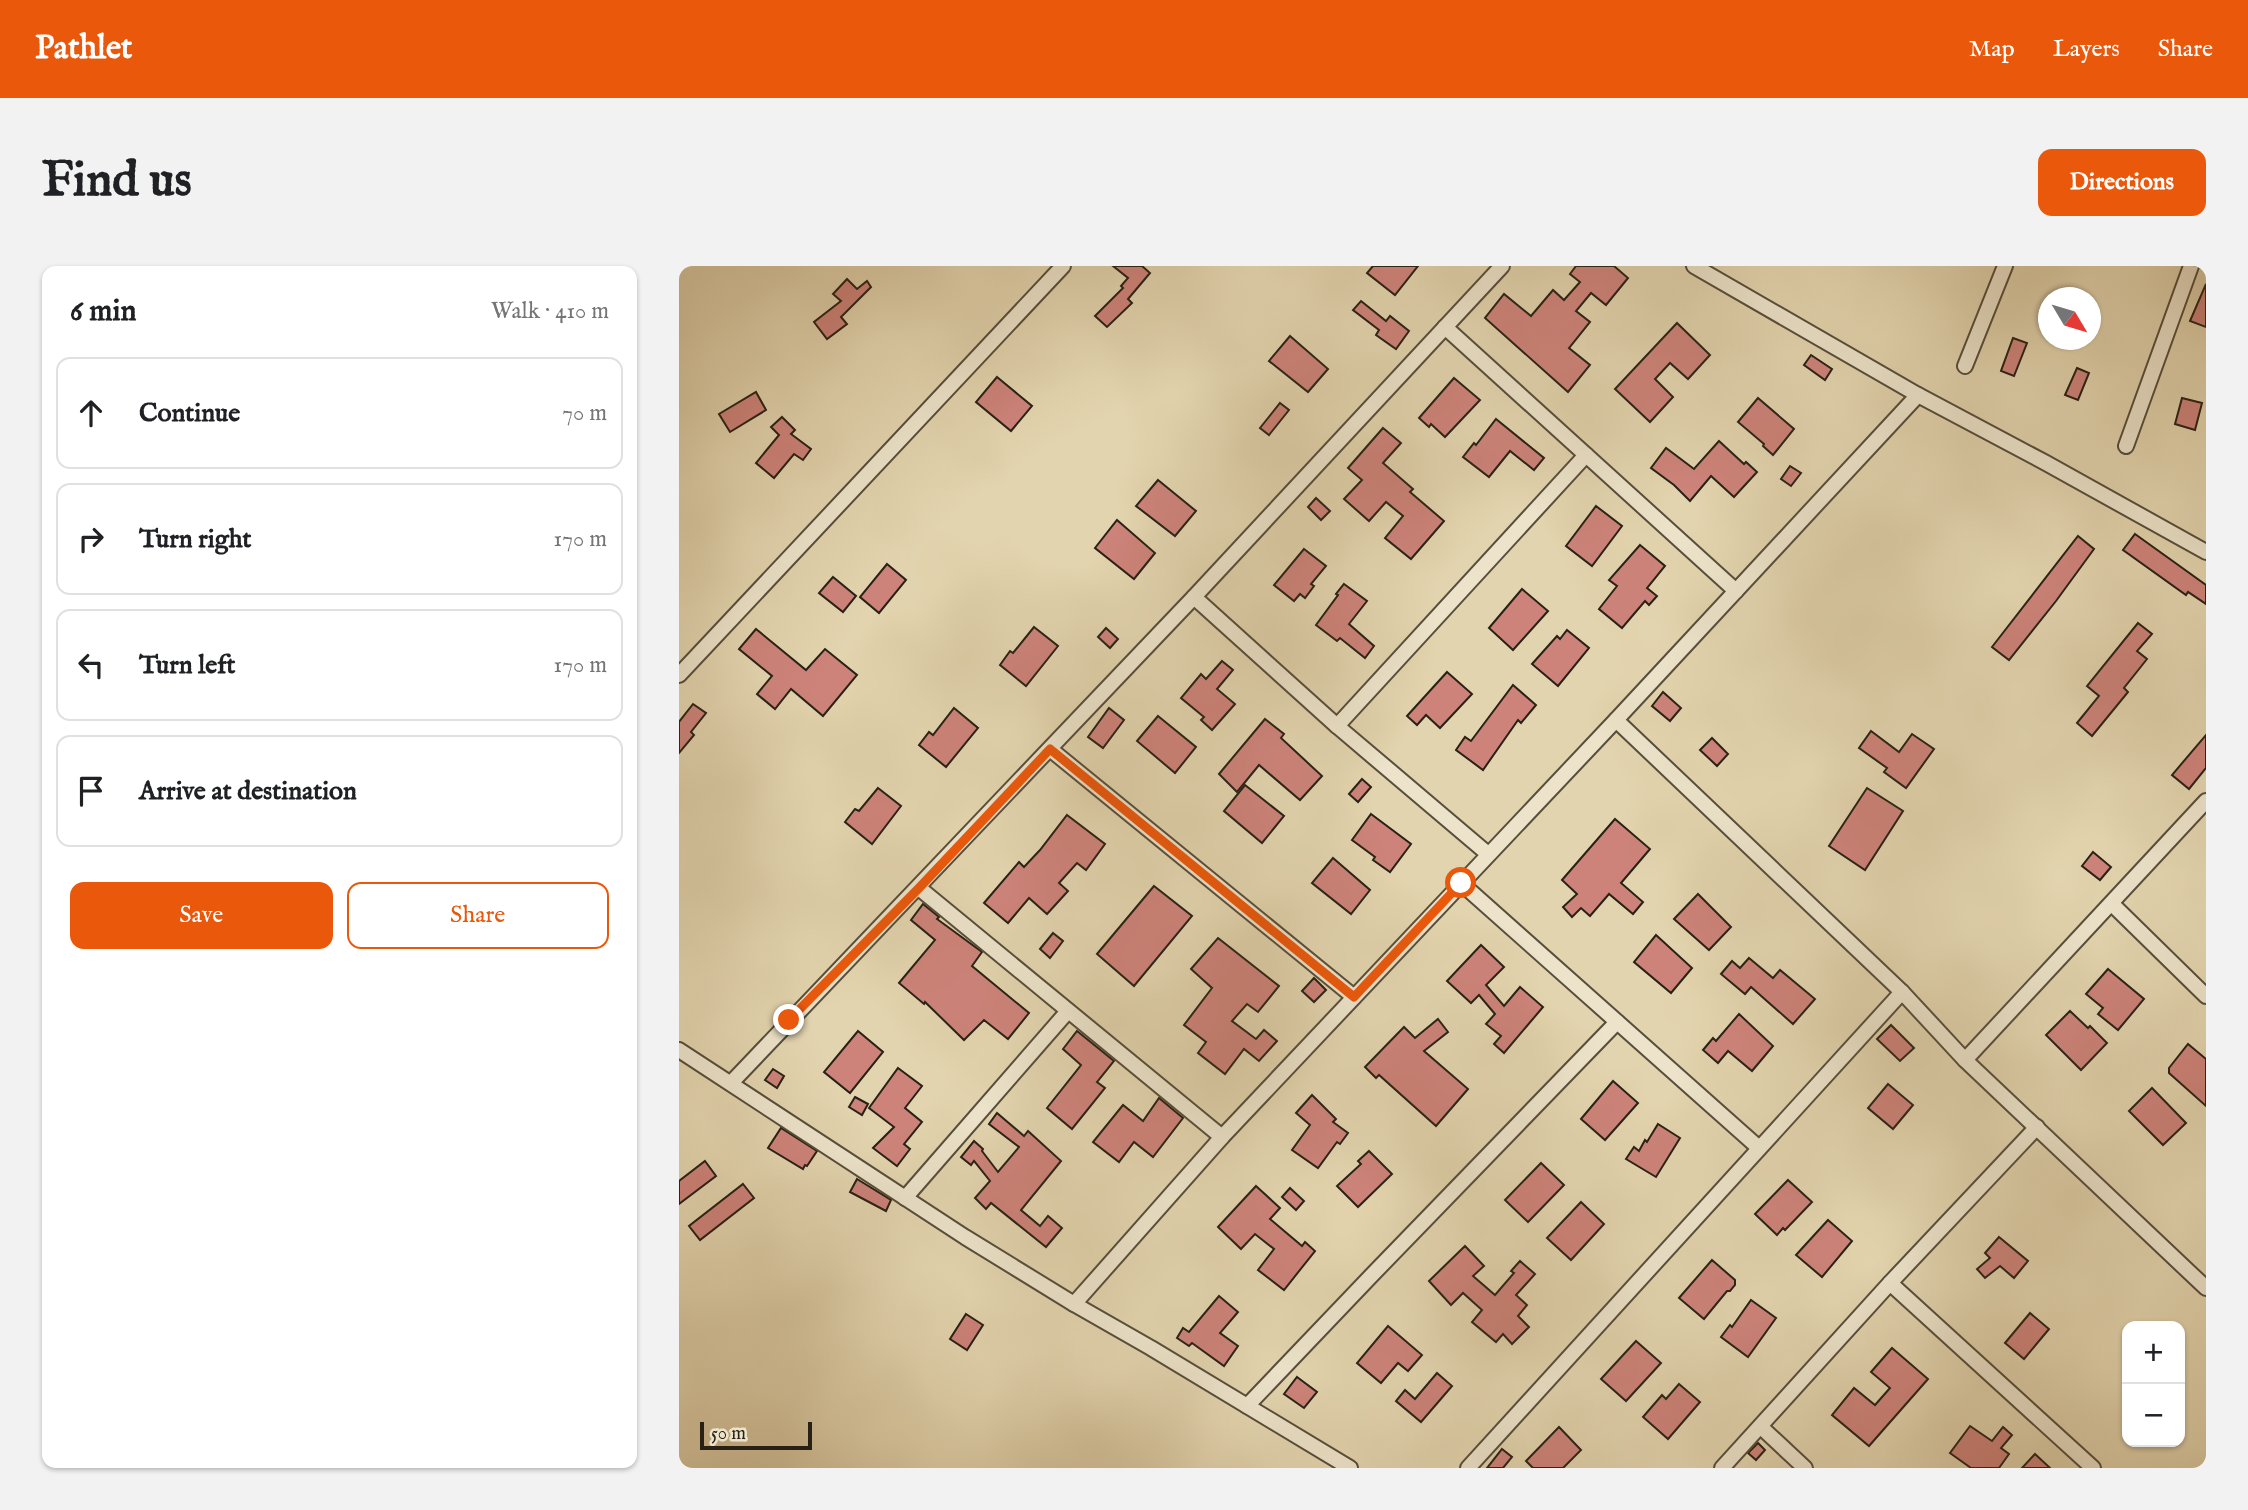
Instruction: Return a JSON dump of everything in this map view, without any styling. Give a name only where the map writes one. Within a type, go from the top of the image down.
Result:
[{"type":"street","points":[[679,675],[1063,266]]},
{"type":"street","points":[[731,1083],[1194,597],[1502,266]]},
{"type":"street","points":[[1694,266],[1918,395],[2206,552]]},
{"type":"street","points":[[1965,366],[2005,266]]},
{"type":"street","points":[[2126,446],[2191,266]]},
{"type":"street","points":[[1445,327],[1736,591]]},
{"type":"street","points":[[1074,1304],[1222,1137],[1918,395]]},
{"type":"street","points":[[1337,726],[1585,455]]},
{"type":"street","points":[[1194,597],[1337,726],[1488,854]]},
{"type":"street","points":[[1616,720],[1902,992],[1965,1060],[2206,1288]]},
{"type":"street","points":[[1050,749],[1354,997]]},
{"type":"street","points":[[1965,1060],[2206,802]]},
{"type":"street","points":[[1461,883],[1759,1148]]},
{"type":"street","points":[[919,888],[1222,1137]]},
{"type":"street","points":[[2112,904],[2206,996]]},
{"type":"street","points":[[1468,1468],[1902,992]]},
{"type":"street","points":[[905,1198],[1067,1011]]},
{"type":"street","points":[[1247,1406],[1617,1022]]},
{"type":"street","points":[[679,1050],[905,1198],[1074,1304],[1350,1468]]},
{"type":"street","points":[[1722,1468],[1890,1283],[2037,1127]]},
{"type":"street","points":[[1890,1283],[2093,1468]]},
{"type":"street","points":[[1761,1427],[1805,1468]]},
{"type":"building","points":[[1113,266],[1142,266],[1150,273],[1128,299],[1132,303],[1107,327],[1095,316],[1123,288],[1121,286],[1128,278]]},
{"type":"building","points":[[1373,266],[1418,266],[1395,295],[1367,273]]},
{"type":"building","points":[[1576,266],[1614,266],[1628,278],[1606,305],[1591,293],[1576,311],[1590,322],[1569,348],[1590,365],[1568,392],[1485,318],[1504,294],[1531,316],[1553,290],[1564,300],[1580,282],[1570,274]]},
{"type":"building","points":[[847,279],[857,289],[867,281],[871,287],[841,317],[847,324],[827,339],[814,322],[841,301],[833,294]]},
{"type":"building","points":[[2206,284],[2206,327],[2190,321]]},
{"type":"building","points":[[1361,301],[1386,321],[1390,316],[1409,331],[1396,349],[1376,335],[1379,330],[1353,310]]},
{"type":"building","points":[[1677,323],[1710,355],[1688,379],[1670,363],[1655,379],[1673,397],[1650,422],[1615,389]]},
{"type":"building","points":[[1290,336],[1328,369],[1308,392],[1269,361]]},
{"type":"building","points":[[2013,338],[2027,343],[2014,376],[2001,371]]},
{"type":"building","points":[[1811,355],[1832,369],[1825,380],[1804,365]]},
{"type":"building","points":[[2077,368],[2089,373],[2078,400],[2065,395]]},
{"type":"building","points":[[997,377],[1032,406],[1011,431],[976,402]]},
{"type":"building","points":[[1454,378],[1480,400],[1445,437],[1431,424],[1429,427],[1419,418]]},
{"type":"building","points":[[756,392],[766,410],[730,432],[719,414]]},
{"type":"building","points":[[1758,398],[1794,429],[1773,455],[1738,422]]},
{"type":"building","points":[[2182,398],[2202,403],[2195,430],[2175,424]]},
{"type":"building","points":[[1280,403],[1289,410],[1269,435],[1260,428]]},
{"type":"building","points":[[782,417],[795,430],[791,434],[811,449],[803,460],[794,454],[774,478],[756,463],[779,435],[771,427]]},
{"type":"building","points":[[1496,419],[1544,458],[1534,470],[1510,451],[1489,477],[1463,457]]},
{"type":"building","points":[[1383,428],[1401,443],[1383,463],[1413,489],[1410,492],[1444,521],[1411,559],[1385,538],[1403,516],[1386,502],[1369,521],[1344,499],[1362,480],[1348,468]]},
{"type":"building","points":[[1719,441],[1757,472],[1734,497],[1711,476],[1690,501],[1651,468],[1666,448],[1694,469]]},
{"type":"building","points":[[1790,466],[1801,473],[1791,486],[1781,479]]},
{"type":"building","points":[[1158,480],[1196,511],[1175,536],[1136,506]]},
{"type":"building","points":[[1316,498],[1330,511],[1321,520],[1308,507]]},
{"type":"building","points":[[1596,506],[1622,526],[1592,566],[1566,546]]},
{"type":"building","points":[[1117,520],[1155,553],[1134,579],[1095,548]]},
{"type":"building","points":[[2135,534],[2206,585],[2206,604],[2188,592],[2186,595],[2123,550]]},
{"type":"building","points":[[2078,536],[2094,549],[2009,660],[1992,647]]},
{"type":"building","points":[[1640,545],[1665,566],[1647,588],[1657,596],[1649,605],[1645,601],[1622,628],[1599,609],[1617,586],[1609,580]]},
{"type":"building","points":[[1304,549],[1326,566],[1311,584],[1314,586],[1305,598],[1300,594],[1294,601],[1274,585]]},
{"type":"building","points":[[887,564],[906,580],[879,613],[860,597]]},
{"type":"building","points":[[833,577],[856,596],[843,612],[819,593]]},
{"type":"building","points":[[1344,584],[1367,601],[1349,624],[1374,646],[1365,658],[1340,638],[1337,641],[1316,625]]},
{"type":"building","points":[[1522,589],[1548,611],[1513,650],[1489,628]]},
{"type":"building","points":[[2138,623],[2152,634],[2137,651],[2147,659],[2124,688],[2128,692],[2092,736],[2077,723],[2099,696],[2087,686]]},
{"type":"building","points":[[1034,627],[1058,646],[1026,686],[1000,665]]},
{"type":"building","points":[[1106,628],[1118,639],[1110,648],[1098,637]]},
{"type":"building","points":[[756,629],[806,670],[825,649],[857,675],[823,716],[791,689],[775,709],[757,694],[772,676],[739,649]]},
{"type":"building","points":[[1567,630],[1589,648],[1558,686],[1532,664],[1557,636],[1560,639]]},
{"type":"building","points":[[1222,661],[1233,670],[1217,689],[1235,704],[1212,730],[1201,720],[1204,717],[1181,698],[1201,674],[1206,679]]},
{"type":"building","points":[[1447,672],[1472,694],[1440,728],[1426,715],[1417,725],[1407,716]]},
{"type":"building","points":[[1513,685],[1536,705],[1521,723],[1518,720],[1483,770],[1456,750],[1465,737],[1471,741]]},
{"type":"building","points":[[1663,692],[1681,708],[1670,721],[1652,706]]},
{"type":"building","points":[[693,704],[706,713],[691,732],[694,735],[679,753],[679,722]]},
{"type":"building","points":[[954,708],[978,728],[946,767],[919,745],[929,732],[933,735]]},
{"type":"building","points":[[1109,708],[1124,720],[1103,748],[1088,737]]},
{"type":"building","points":[[1158,716],[1196,747],[1175,773],[1137,741]]},
{"type":"building","points":[[1265,719],[1284,734],[1281,738],[1322,776],[1300,800],[1259,765],[1237,792],[1219,774]]},
{"type":"building","points":[[1871,731],[1899,752],[1912,734],[1934,749],[1906,788],[1884,772],[1887,768],[1859,748]]},
{"type":"building","points":[[2206,735],[2206,768],[2189,789],[2172,775]]},
{"type":"building","points":[[1712,738],[1728,754],[1717,766],[1700,750]]},
{"type":"building","points":[[1362,779],[1371,787],[1358,802],[1349,794]]},
{"type":"building","points":[[1245,785],[1284,816],[1262,843],[1224,811]]},
{"type":"building","points":[[878,788],[901,806],[872,844],[845,822],[855,809],[859,811]]},
{"type":"building","points":[[1867,788],[1903,811],[1865,870],[1829,846]]},
{"type":"building","points":[[1371,814],[1411,844],[1390,872],[1352,840]]},
{"type":"building","points":[[1067,815],[1105,844],[1086,870],[1077,863],[1059,883],[1068,891],[1047,914],[1029,898],[1008,923],[984,903],[1019,862],[1024,867]]},
{"type":"building","points":[[1615,819],[1650,849],[1621,883],[1643,902],[1633,914],[1609,894],[1590,916],[1581,908],[1572,917],[1563,907],[1577,894],[1562,880]]},
{"type":"building","points":[[2093,852],[2111,867],[2100,880],[2082,866]]},
{"type":"building","points":[[1333,858],[1370,890],[1351,914],[1312,883]]},
{"type":"building","points":[[1154,886],[1192,916],[1134,986],[1097,954]]},
{"type":"building","points":[[1698,894],[1731,927],[1709,950],[1674,919]]},
{"type":"building","points":[[923,904],[939,917],[937,919],[982,952],[972,966],[1029,1013],[1008,1039],[984,1020],[964,1040],[925,1002],[924,1004],[899,983],[935,940],[911,920]]},
{"type":"building","points":[[1053,933],[1063,941],[1050,958],[1040,949]]},
{"type":"building","points":[[1656,935],[1692,968],[1671,993],[1634,962]]},
{"type":"building","points":[[1218,938],[1279,986],[1258,1012],[1247,1004],[1232,1021],[1256,1039],[1264,1030],[1277,1041],[1259,1061],[1244,1049],[1225,1074],[1198,1053],[1206,1042],[1184,1025],[1212,988],[1191,969]]},
{"type":"building","points":[[1481,945],[1504,967],[1486,985],[1504,1006],[1520,987],[1543,1007],[1504,1053],[1494,1044],[1501,1036],[1486,1024],[1495,1014],[1479,995],[1471,1003],[1447,981]]},
{"type":"building","points":[[1749,958],[1773,978],[1780,970],[1815,999],[1793,1024],[1751,987],[1745,994],[1721,974],[1732,961],[1740,968]]},
{"type":"building","points":[[2108,969],[2144,999],[2118,1030],[2098,1014],[2103,1008],[2086,994]]},
{"type":"building","points":[[1314,978],[1326,990],[1314,1002],[1302,991]]},
{"type":"building","points":[[2070,1011],[2107,1043],[2081,1070],[2046,1035]]},
{"type":"building","points":[[1739,1014],[1773,1046],[1752,1071],[1728,1051],[1718,1063],[1703,1050],[1713,1038],[1716,1041]]},
{"type":"building","points":[[1438,1019],[1448,1032],[1424,1051],[1468,1089],[1436,1126],[1379,1075],[1376,1078],[1365,1067],[1404,1027],[1415,1038]]},
{"type":"building","points":[[1891,1025],[1914,1048],[1900,1061],[1877,1039]]},
{"type":"building","points":[[858,1031],[883,1052],[850,1093],[824,1072]]},
{"type":"building","points":[[1077,1031],[1114,1061],[1097,1082],[1105,1088],[1072,1129],[1047,1108],[1081,1065],[1063,1049]]},
{"type":"building","points":[[2188,1044],[2206,1059],[2206,1106],[2169,1073],[2169,1068]]},
{"type":"building","points":[[898,1068],[922,1086],[905,1108],[922,1122],[904,1144],[910,1149],[897,1166],[873,1148],[894,1127],[869,1108]]},
{"type":"building","points":[[773,1069],[784,1076],[777,1088],[765,1080]]},
{"type":"building","points":[[1613,1081],[1638,1103],[1605,1140],[1581,1119]]},
{"type":"building","points":[[1888,1084],[1913,1105],[1893,1129],[1868,1108]]},
{"type":"building","points":[[2152,1088],[2186,1123],[2163,1145],[2129,1111]]},
{"type":"building","points":[[1312,1095],[1336,1119],[1333,1122],[1348,1133],[1340,1144],[1337,1142],[1318,1168],[1292,1150],[1310,1125],[1296,1113]]},
{"type":"building","points":[[855,1097],[868,1104],[862,1115],[849,1107]]},
{"type":"building","points":[[1159,1098],[1183,1118],[1153,1157],[1134,1142],[1119,1162],[1093,1142],[1123,1105],[1143,1121]]},
{"type":"building","points":[[997,1113],[1024,1136],[1028,1131],[1061,1161],[1021,1210],[1040,1226],[1048,1216],[1062,1228],[1046,1247],[991,1203],[986,1209],[975,1198],[990,1181],[974,1161],[971,1165],[961,1157],[974,1141],[983,1149],[998,1172],[1019,1147],[989,1124]]},
{"type":"building","points":[[1658,1124],[1680,1138],[1656,1177],[1626,1159],[1634,1147],[1639,1151]]},
{"type":"building","points":[[781,1128],[817,1151],[803,1169],[768,1148]]},
{"type":"building","points":[[1369,1151],[1392,1174],[1358,1207],[1337,1186],[1361,1164],[1358,1161]]},
{"type":"building","points":[[705,1161],[716,1176],[679,1204],[679,1181]]},
{"type":"building","points":[[1541,1163],[1564,1185],[1528,1222],[1505,1200]]},
{"type":"building","points":[[857,1179],[891,1200],[886,1211],[850,1192]]},
{"type":"building","points":[[1788,1180],[1812,1202],[1777,1235],[1755,1214]]},
{"type":"building","points":[[743,1184],[754,1198],[700,1240],[689,1226]]},
{"type":"building","points":[[1256,1186],[1280,1208],[1270,1219],[1302,1246],[1305,1242],[1315,1251],[1284,1290],[1258,1270],[1274,1249],[1255,1234],[1241,1249],[1218,1227]]},
{"type":"building","points":[[1290,1188],[1304,1201],[1296,1210],[1282,1197]]},
{"type":"building","points":[[1581,1202],[1604,1224],[1571,1260],[1547,1238]]},
{"type":"building","points":[[1828,1220],[1852,1241],[1822,1277],[1796,1255]]},
{"type":"building","points":[[1999,1237],[2028,1261],[2014,1278],[2000,1266],[1985,1278],[1977,1269],[1990,1258],[1985,1253]]},
{"type":"building","points":[[1465,1246],[1484,1266],[1473,1276],[1495,1295],[1514,1273],[1511,1271],[1520,1261],[1535,1274],[1516,1295],[1527,1305],[1518,1316],[1529,1327],[1512,1344],[1503,1334],[1496,1342],[1472,1322],[1482,1310],[1463,1293],[1451,1305],[1429,1281]]},
{"type":"building","points":[[1712,1260],[1735,1280],[1735,1285],[1704,1319],[1679,1298]]},
{"type":"building","points":[[1219,1296],[1238,1312],[1220,1333],[1238,1346],[1224,1366],[1192,1343],[1189,1346],[1177,1338],[1183,1328],[1189,1332]]},
{"type":"building","points":[[1751,1300],[1776,1318],[1748,1357],[1721,1337],[1730,1325],[1732,1327]]},
{"type":"building","points":[[2030,1313],[2049,1329],[2024,1359],[2005,1343]]},
{"type":"building","points":[[966,1314],[983,1325],[967,1350],[950,1339]]},
{"type":"building","points":[[1388,1326],[1422,1355],[1408,1371],[1398,1363],[1381,1383],[1357,1363]]},
{"type":"building","points":[[1636,1341],[1661,1363],[1626,1401],[1601,1379]]},
{"type":"building","points":[[1892,1348],[1928,1379],[1869,1446],[1832,1415],[1854,1388],[1875,1405],[1890,1388],[1871,1372]]},
{"type":"building","points":[[1437,1373],[1452,1386],[1421,1422],[1396,1401],[1405,1390],[1415,1399]]},
{"type":"building","points":[[1297,1377],[1317,1392],[1304,1408],[1284,1394]]},
{"type":"building","points":[[1679,1384],[1700,1402],[1668,1439],[1643,1417],[1662,1395],[1666,1399]]},
{"type":"building","points":[[1970,1426],[1992,1441],[2003,1427],[2012,1435],[2001,1448],[2009,1454],[1999,1468],[1971,1468],[1950,1453]]},
{"type":"building","points":[[1559,1427],[1581,1450],[1563,1468],[1533,1468],[1526,1461]]},
{"type":"building","points":[[1758,1443],[1765,1450],[1756,1460],[1748,1453]]},
{"type":"building","points":[[1502,1449],[1512,1457],[1503,1468],[1487,1468]]},
{"type":"building","points":[[2035,1454],[2050,1468],[2022,1468]]},
{"type":"route","points":[[789,1020],[1050,749],[1354,997],[1461,883]]}]
